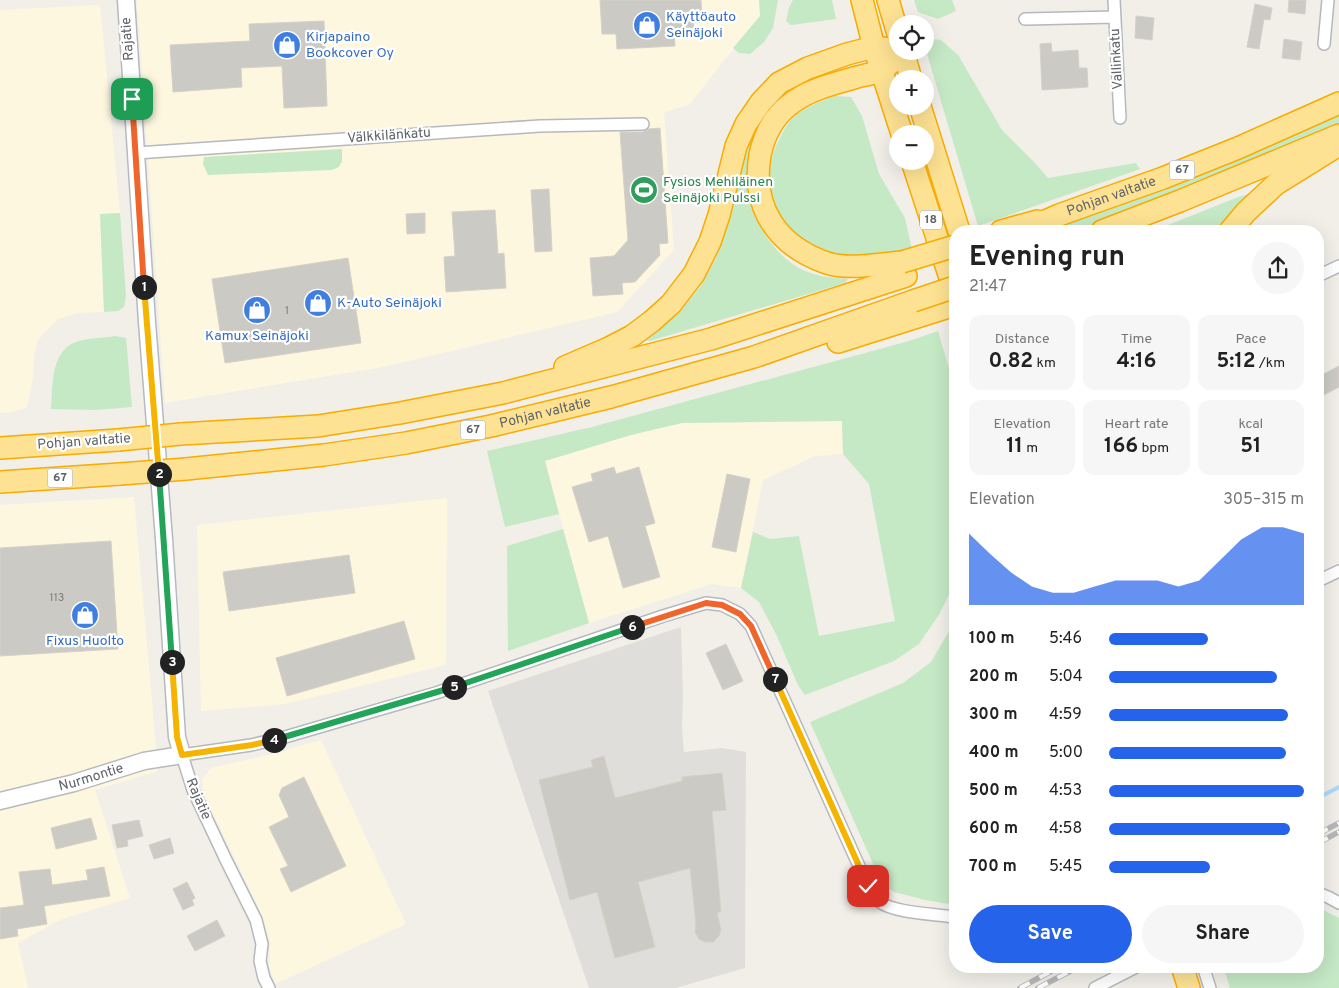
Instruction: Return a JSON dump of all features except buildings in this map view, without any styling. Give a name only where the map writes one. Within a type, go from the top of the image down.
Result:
[{"type":"highway","points":[[862,0],[874,47],[899,125]]},
{"type":"highway","points":[[888,0],[892,15]]},
{"type":"highway","points":[[503,393],[609,348],[632,336],[671,304],[694,274],[710,242],[719,215],[736,146],[746,124],[761,102],[779,83],[808,68],[848,54],[874,47],[889,49]]},
{"type":"highway","points":[[893,60],[881,70],[809,93],[788,106],[773,122],[762,145],[758,168],[759,194],[768,218],[783,238],[804,254],[829,264],[904,269],[949,249]]},
{"type":"highway","name":"Pohjan valtatie","points":[[1036,225],[1238,148],[1339,104]]},
{"type":"highway","name":"18","points":[[923,115],[957,225]]},
{"type":"highway","name":"Pohjan valtatie","points":[[1118,225],[1339,135]]},
{"type":"highway","points":[[1235,225],[1276,184],[1339,144]]},
{"type":"highway","name":"18","points":[[915,170],[949,275]]},
{"type":"highway","points":[[1023,225],[1059,215]]},
{"type":"highway","name":"Pohjan valtatie","points":[[0,448],[318,426],[400,413],[503,393],[711,338],[904,269],[949,260]]},
{"type":"highway","name":"Pohjan valtatie","points":[[0,482],[186,469],[324,455],[491,426],[611,397],[754,357],[915,309],[949,290]]},
{"type":"highway","points":[[915,309],[949,306]]},
{"type":"highway","points":[[0,443],[118,440]]},
{"type":"highway","points":[[1184,973],[1189,988]]},
{"type":"street","name":"Rajatie","points":[[126,0],[177,737],[193,790],[256,920],[262,944],[260,961],[268,988]]},
{"type":"street","name":"Vallinkatu","points":[[1114,0],[1120,118]]},
{"type":"street","points":[[1324,44],[1328,0]]},
{"type":"street","points":[[1025,19],[1115,17]]},
{"type":"street","name":"Välkkilänkatu","points":[[136,153],[540,126],[643,124]]},
{"type":"street","points":[[1324,273],[1339,266]]},
{"type":"street","points":[[1324,578],[1339,571]]},
{"type":"street","points":[[182,755],[252,745],[284,737],[436,693],[706,603],[722,605],[740,614],[751,626],[868,886],[880,901],[892,908],[949,916]]},
{"type":"street","name":"Nurmontie","points":[[0,800],[74,783],[144,761],[182,755]]},
{"type":"street","points":[[1324,896],[1339,903]]},
{"type":"street","points":[[1096,988],[1125,973]]},
{"type":"street","points":[[1205,973],[1210,988]]},
{"type":"shaded area","points":[[137,0],[772,0],[772,3],[689,105],[664,112],[674,250],[617,312],[383,367],[165,403]]},
{"type":"shaded area","points":[[100,5],[120,213],[100,214],[104,312],[77,313],[58,319],[38,340],[34,355],[33,378],[27,407],[13,412],[0,413],[0,10]]},
{"type":"shaded area","points":[[842,421],[843,454],[815,456],[763,480],[741,588],[712,584],[589,623],[545,461],[631,435],[682,423]]},
{"type":"shaded area","points":[[134,497],[158,771],[95,790],[130,898],[62,919],[18,943],[28,988],[0,988],[0,505]]},
{"type":"shaded area","points":[[447,498],[446,665],[286,704],[201,711],[197,525]]},
{"type":"shaded area","points":[[681,627],[684,752],[722,748],[746,752],[745,968],[676,988],[589,988],[488,691]]},
{"type":"shaded area","points":[[321,740],[406,924],[275,984],[269,966],[270,942],[258,907],[204,795],[202,780],[211,768]]},
{"type":"green space","points":[[759,0],[778,0],[773,28],[764,42],[750,54],[739,53],[733,48],[760,16]]},
{"type":"green space","points":[[793,0],[832,0],[836,19],[791,25],[786,21]]},
{"type":"green space","points":[[914,0],[952,0],[956,11],[938,19],[934,18],[934,15],[918,12]]},
{"type":"green space","points":[[934,39],[941,40],[958,55],[1002,130],[1048,178],[1136,163],[1140,169],[978,225],[934,77],[934,70],[932,70],[929,60],[934,60]]},
{"type":"green space","points":[[835,96],[851,97],[862,116],[879,174],[905,218],[912,250],[892,254],[847,257],[840,257],[821,251],[804,242],[790,230],[780,217],[772,201],[769,184],[770,165],[776,146],[786,127],[798,113]]},
{"type":"green space","points":[[1339,109],[1339,123],[1224,173],[1090,225],[1064,225],[1144,194]]},
{"type":"green space","points":[[755,129],[760,130],[753,150],[747,186],[752,209],[764,233],[780,254],[799,268],[823,276],[848,279],[845,283],[650,341],[644,340],[676,316],[700,287],[716,258],[727,225],[734,187],[743,155]]},
{"type":"green space","points":[[342,149],[342,161],[339,167],[332,170],[208,175],[203,164],[204,157]]},
{"type":"green space","points":[[1255,193],[1223,225],[1168,225],[1241,196]]},
{"type":"green space","points":[[120,213],[126,296],[124,307],[118,311],[104,312],[100,214]]},
{"type":"green space","points":[[938,331],[949,369],[949,594],[940,613],[919,644],[894,661],[805,695],[798,685],[776,634],[759,602],[741,588],[753,532],[770,539],[799,536],[819,636],[895,621],[869,484],[843,454],[842,421],[682,423],[631,435],[545,461],[559,514],[505,527],[487,451],[592,427],[909,341]]},
{"type":"green space","points":[[115,336],[126,338],[132,407],[96,410],[51,409],[54,371],[61,353],[76,342]]},
{"type":"green space","points":[[563,529],[589,623],[508,651],[507,546]]},
{"type":"green space","points":[[949,631],[949,904],[894,892],[882,884],[810,722],[903,683],[931,662]]},
{"type":"green space","points":[[1324,910],[1339,918],[1339,988],[1230,988],[1225,973],[1324,973]]},
{"type":"waterway","points":[[1324,795],[1339,787]]},
{"type":"railway","points":[[1324,831],[1339,823]]},
{"type":"railway","points":[[1324,840],[1339,832]]},
{"type":"railway","points":[[1020,988],[1048,973]]},
{"type":"railway","points":[[1038,988],[1067,973]]},
{"type":"place","name":"Käyttöauto Seinäjoki","points":[[647,25]]},
{"type":"place","name":"Kirjapaino Bookcover Oy","points":[[287,45]]},
{"type":"place","name":"Fysios Mehiläinen Seinäjoki Pulssi","points":[[644,190]]},
{"type":"place","name":"K-Auto Seinäjoki","points":[[318,303]]},
{"type":"place","name":"Kamux Seinäjoki","points":[[257,310]]},
{"type":"place","name":"Fixus Huolto","points":[[85,615]]},
{"type":"route","points":[[132,99],[177,737],[182,755],[252,745],[284,737],[436,693],[706,603],[722,605],[740,614],[751,626],[868,886]]}]
